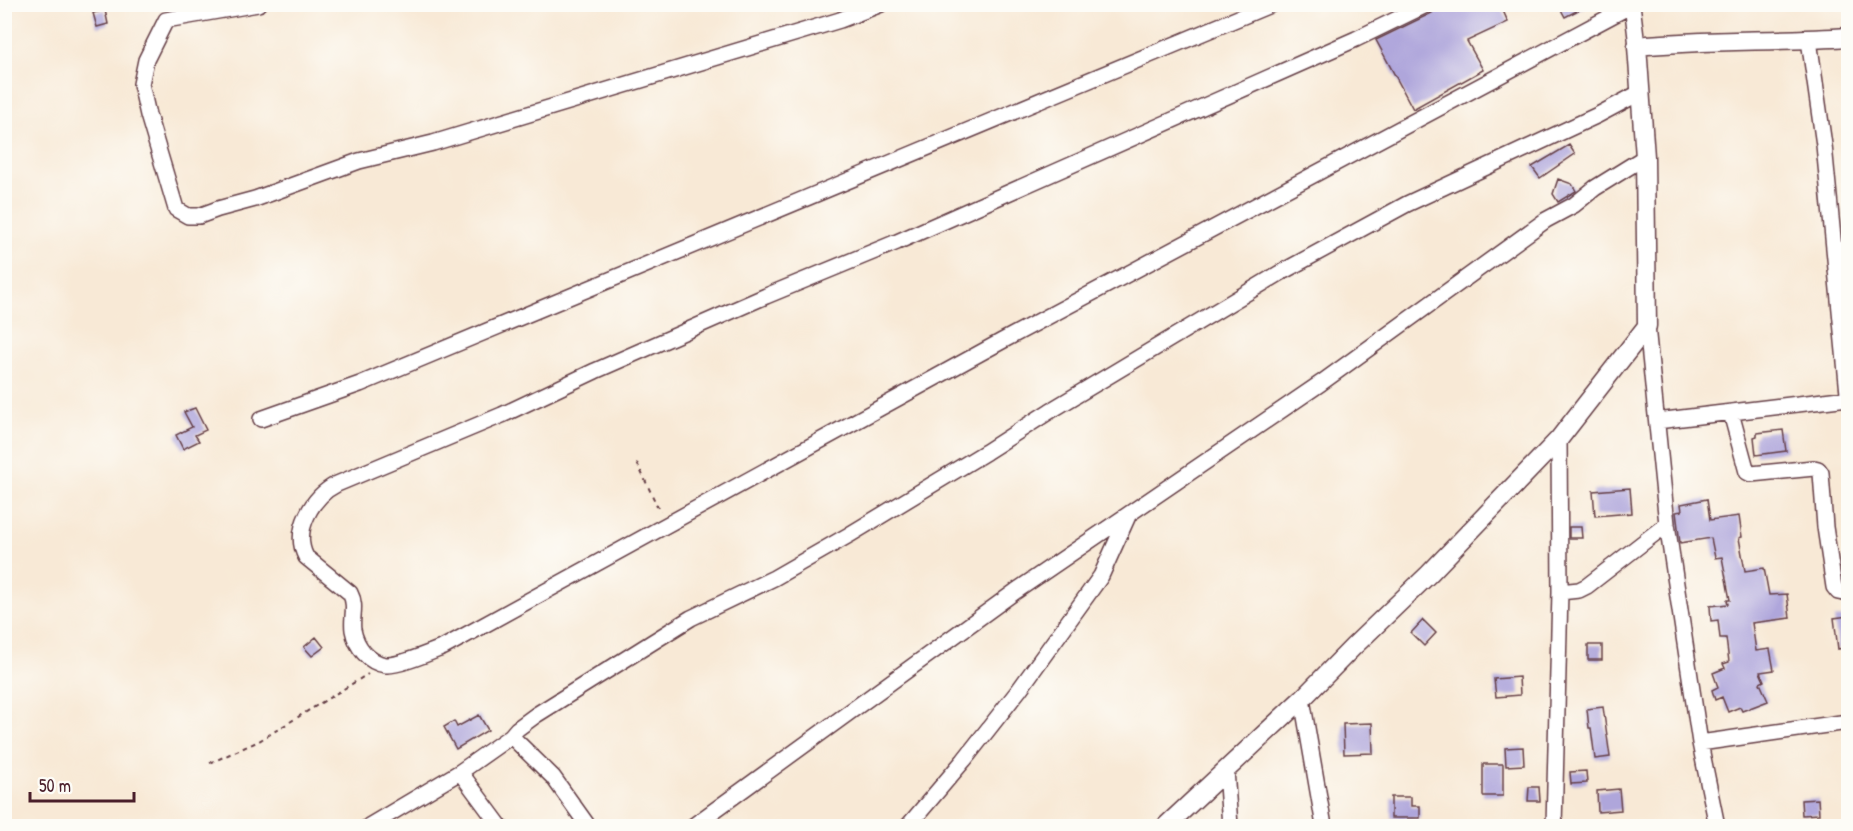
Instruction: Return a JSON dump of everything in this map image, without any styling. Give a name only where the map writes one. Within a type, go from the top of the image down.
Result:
[{"type":"street","points":[[258,4],[166,20],[146,60],[141,84],[148,115],[176,209],[188,216],[199,216],[255,199],[359,161],[433,143],[840,20],[881,4]]},
{"type":"street","points":[[261,419],[360,384],[1272,4]]},
{"type":"street","points":[[1428,4],[1356,39],[897,242],[766,296],[502,415],[327,489],[307,514],[303,534],[303,552],[350,593],[354,600],[353,630],[360,649],[373,661],[386,665],[444,648],[666,524],[1034,324],[1632,5],[1641,92],[1647,326],[1668,524],[1700,743],[1717,826]]},
{"type":"street","points":[[1637,46],[1723,40],[1809,40],[1848,37]]},
{"type":"street","points":[[1809,40],[1825,155],[1848,393]]},
{"type":"street","points":[[369,826],[460,772],[511,736],[536,715],[691,618],[774,578],[849,535],[1280,273],[1407,204],[1598,115],[1641,92]]},
{"type":"street","points":[[693,826],[1016,591],[1321,383],[1546,220],[1574,205],[1595,188],[1644,158]]},
{"type":"street","points":[[1166,826],[1302,699],[1429,574],[1559,439],[1647,326]]},
{"type":"street","points":[[1657,421],[1848,398]]},
{"type":"street","points":[[1731,413],[1747,472],[1751,474],[1814,468],[1821,473],[1825,527],[1834,587],[1838,592],[1848,594]]},
{"type":"street","points":[[1554,826],[1560,592],[1559,439]]},
{"type":"street","points":[[908,826],[1020,690],[1101,576],[1128,516]]},
{"type":"street","points":[[1560,592],[1579,590],[1587,586],[1668,524]]},
{"type":"street","points":[[1302,699],[1324,826]]},
{"type":"street","points":[[1700,743],[1848,722]]},
{"type":"street","points":[[511,736],[553,777],[588,826]]},
{"type":"street","points":[[1226,770],[1230,826]]},
{"type":"street","points":[[460,772],[500,826]]},
{"type":"path","points":[[638,463],[666,524]]},
{"type":"path","points":[[210,763],[259,741],[368,673],[386,665]]},
{"type":"building","points":[[1443,4],[1500,4],[1508,22],[1467,41],[1483,70],[1413,109],[1376,40],[1432,13]]},
{"type":"building","points":[[1558,4],[1590,4],[1565,17]]},
{"type":"building","points":[[105,10],[108,24],[97,27],[93,13]]},
{"type":"building","points":[[1569,145],[1575,154],[1540,178],[1532,167]]},
{"type":"building","points":[[1558,179],[1572,184],[1576,191],[1558,202],[1553,194]]},
{"type":"building","points":[[195,408],[206,430],[195,435],[199,441],[183,449],[176,435],[192,427],[184,412]]},
{"type":"building","points":[[1783,430],[1786,451],[1756,455],[1754,437],[1757,433]]},
{"type":"building","points":[[1630,488],[1632,513],[1595,516],[1593,491]]},
{"type":"building","points":[[1707,499],[1710,520],[1739,516],[1742,537],[1739,538],[1745,571],[1764,568],[1769,595],[1787,594],[1790,618],[1752,623],[1756,651],[1770,649],[1774,670],[1760,672],[1764,681],[1760,683],[1768,701],[1742,711],[1740,707],[1728,712],[1722,697],[1715,700],[1712,690],[1718,687],[1713,673],[1725,668],[1723,664],[1729,662],[1726,638],[1720,638],[1718,620],[1711,621],[1710,606],[1728,604],[1727,600],[1730,600],[1722,557],[1715,558],[1711,538],[1680,543],[1676,512],[1682,511],[1681,504]]},
{"type":"building","points":[[1569,527],[1581,527],[1582,538],[1569,538]]},
{"type":"building","points":[[1848,616],[1848,647],[1838,649],[1834,618]]},
{"type":"building","points":[[1423,620],[1436,633],[1424,646],[1411,633]]},
{"type":"building","points":[[316,637],[324,647],[312,656],[304,647]]},
{"type":"building","points":[[1588,645],[1602,645],[1602,660],[1588,660]]},
{"type":"building","points":[[1519,677],[1520,695],[1496,697],[1494,679]]},
{"type":"building","points":[[1603,707],[1610,757],[1595,759],[1587,709]]},
{"type":"building","points":[[479,715],[488,730],[456,749],[444,727],[454,721],[457,727]]},
{"type":"building","points":[[1372,723],[1373,753],[1344,754],[1343,724]]},
{"type":"building","points":[[1523,747],[1524,765],[1506,766],[1505,748]]},
{"type":"building","points":[[1483,764],[1503,764],[1503,796],[1483,796]]},
{"type":"building","points":[[1586,771],[1587,783],[1571,784],[1570,772]]},
{"type":"building","points":[[1529,787],[1539,787],[1540,801],[1528,801]]},
{"type":"building","points":[[1619,789],[1621,810],[1598,812],[1597,791]]},
{"type":"building","points":[[1391,797],[1411,797],[1411,806],[1420,806],[1420,818],[1391,818]]},
{"type":"building","points":[[1818,799],[1819,814],[1802,815],[1801,800]]}]
